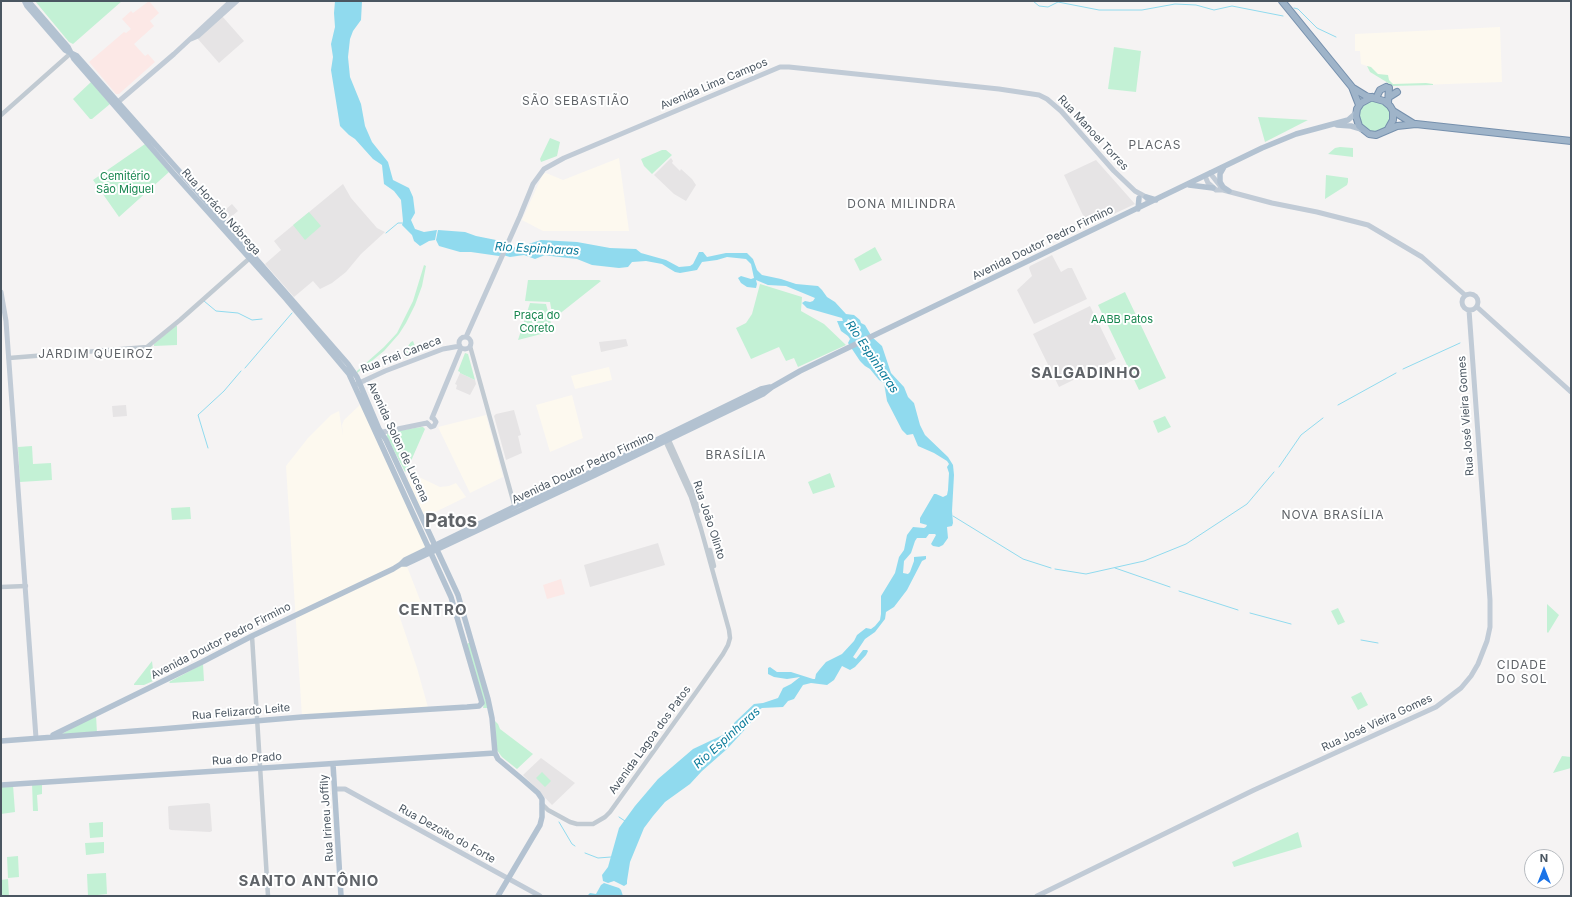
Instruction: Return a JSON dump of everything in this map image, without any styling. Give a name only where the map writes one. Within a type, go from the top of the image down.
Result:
[{"type":"highway","points":[[1282,1],[1352,88],[1357,96],[1359,105]]},
{"type":"highway","points":[[1376,96],[1379,84]]},
{"type":"highway","points":[[1352,88],[1388,100]]},
{"type":"highway","points":[[1388,129],[1393,120],[1393,111],[1388,100],[1388,88],[1376,96],[1365,100],[1359,105],[1356,113],[1357,123],[1361,129],[1369,134],[1376,135],[1388,129],[1416,124],[1571,141]]},
{"type":"highway","points":[[1388,100],[1397,92]]},
{"type":"highway","points":[[1393,111],[1416,124]]},
{"type":"main road","points":[[117,103],[191,39],[195,33],[231,1]]},
{"type":"main road","points":[[191,39],[198,36],[237,1]]},
{"type":"main road","name":"Rua Horácio Nóbrega","points":[[26,2],[30,3],[68,47],[74,59],[117,103],[309,323],[348,364],[357,381]]},
{"type":"main road","name":"Avenida Lima Campos","points":[[378,433],[427,423],[428,419],[433,418],[462,347],[459,342],[465,338],[537,177],[544,169],[553,163],[778,68],[789,67],[1032,94]]},
{"type":"main road","name":"Rua Manoel Torres","points":[[1032,94],[1047,99],[1062,112],[1114,171],[1135,191],[1146,197]]},
{"type":"main road","name":"Avenida Doutor Pedro Firmino","points":[[436,547],[595,475],[761,389],[772,387],[800,371],[1269,145],[1296,134],[1348,120],[1356,113]]},
{"type":"main road","name":"Avenida Doutor Pedro Firmino","points":[[1326,126],[1346,125],[1361,129]]},
{"type":"main road","points":[[1225,166],[1221,171],[1220,180],[1221,185],[1229,192]]},
{"type":"main road","points":[[1208,175],[1208,184],[1213,188]]},
{"type":"main road","points":[[1208,175],[1223,190]]},
{"type":"main road","points":[[1185,186],[1195,185],[1223,190],[1368,225],[1422,257],[1465,295]]},
{"type":"main road","name":"Rua Manoel Torres","points":[[1135,191],[1139,198],[1148,204]]},
{"type":"main road","points":[[1146,197],[1156,200]]},
{"type":"main road","points":[[1146,197],[1148,204]]},
{"type":"main road","points":[[1138,209],[1139,198]]},
{"type":"main road","points":[[1,292],[6,321],[9,358],[36,738]]},
{"type":"main road","points":[[1477,306],[1469,310],[1463,307],[1461,303],[1465,295],[1469,293],[1475,296],[1478,302],[1477,306],[1571,392]]},
{"type":"main road","name":"Rua José Vieira Gomes","points":[[1037,896],[1254,790],[1425,713],[1449,698],[1461,688],[1471,676],[1478,664],[1487,641],[1490,627],[1490,600],[1469,310]]},
{"type":"main road","name":"Rua Horácio Nóbrega","points":[[309,323],[349,374],[357,381]]},
{"type":"main road","points":[[465,338],[471,343],[470,346]]},
{"type":"main road","name":"Rua Frei Caneca","points":[[357,381],[450,347],[465,338]]},
{"type":"main road","name":"Rua Frei Caneca","points":[[450,347],[470,346]]},
{"type":"main road","name":"Avenida Solon de Lucena","points":[[357,381],[378,433],[451,597],[482,703]]},
{"type":"main road","name":"Avenida Solon de Lucena","points":[[378,433],[436,547],[458,595],[487,693],[492,718],[494,753]]},
{"type":"main road","name":"Avenida Doutor Pedro Firmino","points":[[50,736],[252,636],[404,564],[405,560],[436,547],[515,505],[554,490],[666,438]]},
{"type":"main road","points":[[465,645],[468,642],[472,643]]},
{"type":"main road","name":"Rua Felizardo Leite","points":[[1,740],[161,729],[257,720],[467,707],[479,706],[482,703]]},
{"type":"main road","points":[[494,753],[498,760],[538,793],[541,798],[544,813],[540,825],[498,896]]},
{"type":"main road","name":"Rua do Prado","points":[[1,785],[494,753]]},
{"type":"main road","name":"Rua Irineu Joffily","points":[[333,764],[341,896]]},
{"type":"main road","name":"Rua Dezoito do Forte","points":[[335,789],[345,789],[540,896]]},
{"type":"street","points":[[1,115],[71,53]]},
{"type":"street","points":[[9,358],[147,347],[251,257]]},
{"type":"street","points":[[470,346],[515,505]]},
{"type":"street","name":"Rua João Olinto","points":[[666,438],[691,497],[727,620]]},
{"type":"street","points":[[1,587],[26,586]]},
{"type":"street","name":"Avenida Lagoa dos Patos","points":[[544,813],[551,812],[570,822],[584,825],[599,821],[610,812],[723,654],[730,638],[727,620]]},
{"type":"street","points":[[252,636],[268,896]]},
{"type":"street","points":[[544,813],[546,814],[551,812]]},
{"type":"shaded area","points":[[149,1],[159,13],[150,21],[154,26],[134,44],[145,56],[148,54],[155,62],[119,94],[116,94],[89,62],[124,32],[126,33],[131,29],[122,19],[131,11],[133,13]]},
{"type":"shaded area","points":[[222,16],[244,41],[219,63],[197,38]]},
{"type":"shaded area","points":[[1500,27],[1502,82],[1393,86],[1370,72],[1367,66],[1361,64],[1360,51],[1355,51],[1355,34]]},
{"type":"shaded area","points":[[619,158],[629,231],[543,231],[522,220],[543,174],[546,173],[563,180]]},
{"type":"shaded area","points":[[671,158],[673,161],[672,163],[680,171],[681,169],[692,179],[696,185],[686,201],[674,194],[654,175]]},
{"type":"shaded area","points":[[1096,160],[1135,204],[1088,226],[1064,175]]},
{"type":"shaded area","points":[[343,184],[351,198],[377,228],[385,232],[361,254],[346,272],[332,283],[320,289],[313,281],[294,297],[265,264],[281,250],[274,241]]},
{"type":"shaded area","points":[[232,204],[238,211],[226,221],[220,214]]},
{"type":"shaded area","points":[[1052,255],[1061,272],[1068,268],[1072,268],[1087,299],[1034,324],[1017,290],[1032,276],[1029,268],[1030,266]]},
{"type":"shaded area","points":[[1090,306],[1116,359],[1059,387],[1033,334]]},
{"type":"shaded area","points":[[626,339],[628,346],[601,352],[599,342]]},
{"type":"shaded area","points":[[609,367],[612,380],[575,389],[571,376]]},
{"type":"shaded area","points":[[460,373],[475,380],[476,384],[470,395],[456,389],[457,385],[455,384]]},
{"type":"shaded area","points":[[572,395],[583,438],[550,452],[536,405]]},
{"type":"shaded area","points":[[362,403],[429,548],[406,564],[422,605],[398,612],[417,668],[429,711],[302,717],[286,466],[308,438],[331,415],[339,411],[343,436],[342,425],[344,420]]},
{"type":"shaded area","points":[[126,405],[127,416],[113,417],[112,406]]},
{"type":"shaded area","points":[[514,410],[521,435],[518,436],[522,453],[506,460],[494,416],[496,414]]},
{"type":"shaded area","points":[[486,415],[503,477],[470,493],[438,427]]},
{"type":"shaded area","points":[[411,470],[419,477],[440,487],[449,486],[456,483],[466,497],[423,518],[406,483]]},
{"type":"shaded area","points":[[658,543],[665,565],[590,587],[584,565]]},
{"type":"shaded area","points":[[561,579],[565,594],[547,599],[543,585]]},
{"type":"shaded area","points":[[541,758],[575,783],[552,805],[523,775]]},
{"type":"shaded area","points":[[210,804],[212,831],[169,829],[169,806]]},
{"type":"green space","points":[[35,1],[122,1],[73,44],[69,42]]},
{"type":"green space","points":[[1114,47],[1141,51],[1136,92],[1108,89]]},
{"type":"green space","points":[[1367,66],[1371,67],[1378,74],[1388,75],[1389,80],[1393,84],[1426,83],[1433,85],[1393,86],[1370,72]]},
{"type":"green space","points":[[91,82],[110,104],[90,119],[73,99]]},
{"type":"green space","points":[[1371,100],[1377,100],[1387,107],[1390,116],[1389,122],[1383,129],[1377,132],[1371,132],[1361,125],[1358,119],[1358,113],[1365,103]]},
{"type":"green space","points":[[1258,117],[1308,120],[1265,142]]},
{"type":"green space","points":[[550,138],[560,142],[557,156],[541,162],[540,159]]},
{"type":"green space","name":"Cemitério São Miguel","points":[[145,144],[169,172],[119,217],[93,180]]},
{"type":"green space","points":[[1335,148],[1353,148],[1353,157],[1328,154]]},
{"type":"green space","points":[[662,150],[666,150],[672,155],[652,174],[644,166],[641,159]]},
{"type":"green space","points":[[1326,175],[1348,178],[1348,182],[1347,185],[1325,199]]},
{"type":"green space","points":[[309,212],[321,226],[305,240],[293,225]]},
{"type":"green space","points":[[875,247],[882,260],[860,271],[854,259]]},
{"type":"green space","points":[[424,265],[426,266],[422,286],[406,323],[399,334],[384,351],[357,373],[357,371],[397,333],[413,301]]},
{"type":"green space","points":[[528,280],[601,281],[553,319],[550,302],[525,301]]},
{"type":"green space","points":[[760,284],[802,297],[801,311],[824,324],[846,345],[798,367],[794,358],[786,361],[779,347],[751,359],[736,328],[746,323],[752,314]]},
{"type":"green space","name":"AABB Patos","points":[[1125,292],[1166,378],[1139,390],[1098,305]]},
{"type":"green space","name":"Praça do Coreto","points":[[530,303],[546,304],[553,331],[518,340]]},
{"type":"green space","points":[[175,326],[177,326],[177,345],[154,346],[154,344]]},
{"type":"green space","points":[[413,341],[417,352],[408,355],[408,358],[406,358],[403,353]]},
{"type":"green space","points":[[465,353],[468,354],[475,380],[458,371]]},
{"type":"green space","points":[[1165,416],[1171,427],[1158,433],[1153,421]]},
{"type":"green space","points":[[423,427],[425,429],[405,472],[387,437],[387,434],[389,432]]},
{"type":"green space","points":[[32,446],[33,464],[51,463],[52,480],[20,482],[18,447]]},
{"type":"green space","points":[[830,473],[835,487],[813,494],[808,482]]},
{"type":"green space","points":[[190,507],[191,519],[172,520],[171,508]]},
{"type":"green space","points":[[1547,604],[1559,615],[1548,633],[1547,632]]},
{"type":"green space","points":[[1338,608],[1345,622],[1338,625],[1331,611]]},
{"type":"green space","points":[[468,643],[471,643],[488,708],[483,708],[484,703],[467,645]]},
{"type":"green space","points":[[152,661],[153,681],[144,685],[134,685],[134,684]]},
{"type":"green space","points":[[203,664],[204,681],[169,682]]},
{"type":"green space","points":[[1361,692],[1368,705],[1358,710],[1351,697]]},
{"type":"green space","points":[[96,715],[97,733],[58,736]]},
{"type":"green space","points":[[495,721],[500,729],[533,754],[517,769],[502,757],[496,749]]},
{"type":"green space","points":[[1562,756],[1571,757],[1571,768],[1553,773]]},
{"type":"green space","points":[[542,772],[551,781],[545,787],[536,778]]},
{"type":"green space","points":[[42,782],[42,794],[37,795],[38,811],[33,811],[32,783]]},
{"type":"green space","points":[[13,785],[15,812],[1,814],[1,787]]},
{"type":"green space","points":[[103,822],[103,837],[90,838],[89,823]]},
{"type":"green space","points":[[1298,832],[1302,847],[1234,867],[1232,862]]},
{"type":"green space","points":[[104,842],[104,853],[86,855],[85,843]]},
{"type":"green space","points":[[18,856],[19,877],[8,878],[7,857]]},
{"type":"green space","points":[[106,873],[107,894],[88,896],[87,874]]},
{"type":"green space","points":[[8,879],[9,896],[1,896],[1,880]]},
{"type":"water","points":[[335,1],[362,1],[361,20],[353,31],[350,39],[348,57],[350,77],[361,104],[365,126],[372,142],[388,162],[393,180],[409,188],[413,197],[415,213],[411,220],[415,229],[424,232],[437,230],[435,240],[429,241],[420,246],[414,241],[412,235],[402,225],[401,200],[394,191],[384,184],[382,165],[373,159],[355,139],[340,126],[331,70],[333,57],[331,44],[335,27]]},
{"type":"water","points":[[438,230],[465,232],[496,240],[516,248],[541,240],[577,242],[610,248],[636,249],[641,253],[666,260],[679,267],[690,266],[693,264],[699,252],[703,252],[707,257],[726,253],[747,253],[753,259],[757,270],[762,275],[796,284],[818,286],[827,297],[835,302],[846,314],[854,315],[860,320],[861,323],[865,325],[872,337],[882,346],[891,373],[904,387],[908,397],[914,403],[920,425],[925,435],[948,457],[953,465],[953,523],[952,526],[947,527],[948,538],[943,545],[939,547],[931,544],[936,535],[935,534],[929,534],[926,538],[917,538],[911,553],[904,561],[903,573],[908,574],[910,572],[914,557],[926,556],[926,559],[922,561],[907,590],[894,607],[886,612],[885,619],[875,632],[865,639],[853,657],[856,659],[863,650],[868,651],[866,655],[855,667],[850,670],[842,666],[834,680],[827,685],[811,683],[803,685],[794,699],[788,701],[783,707],[762,708],[757,711],[750,724],[727,749],[690,784],[665,802],[653,816],[644,828],[630,862],[627,884],[624,886],[614,881],[608,883],[603,881],[602,875],[608,867],[619,828],[658,779],[693,749],[727,733],[735,722],[754,704],[763,703],[778,698],[783,688],[800,677],[787,679],[774,677],[768,674],[768,668],[770,667],[777,672],[791,672],[815,679],[816,674],[826,662],[842,654],[854,641],[857,635],[866,628],[871,629],[880,620],[881,596],[895,573],[899,557],[904,550],[907,535],[913,527],[926,527],[927,525],[920,523],[920,518],[934,494],[943,497],[947,495],[949,473],[947,467],[949,464],[947,461],[934,453],[918,446],[913,434],[907,435],[902,430],[887,401],[884,383],[860,361],[848,343],[850,339],[841,331],[837,321],[843,321],[842,318],[807,308],[802,303],[805,301],[813,301],[815,298],[786,286],[768,285],[756,280],[756,288],[747,287],[741,283],[738,278],[741,276],[751,279],[754,278],[751,264],[746,259],[727,257],[702,262],[697,270],[680,273],[675,272],[662,264],[646,261],[632,262],[628,267],[619,268],[592,265],[577,259],[545,255],[535,259],[524,255],[510,257],[503,255],[499,256],[460,252],[439,246],[436,240]],"holes":[[[848,319],[856,323],[860,331],[862,342],[871,358],[872,363],[847,321]]]},
{"type":"water","points":[[604,883],[619,888],[623,896],[587,896],[590,893],[596,894],[601,885]]},
{"type":"waterway","points":[[1033,1],[1039,6],[1048,7],[1058,2],[1099,10],[1142,10],[1175,4],[1196,5],[1214,10],[1232,6],[1283,16]]},
{"type":"waterway","points":[[1294,8],[1298,9],[1317,28],[1336,37]]},
{"type":"waterway","points":[[386,233],[398,223],[402,223]]},
{"type":"waterway","points":[[204,301],[216,311],[238,313],[252,320],[262,319]]},
{"type":"waterway","points":[[245,368],[292,313]]},
{"type":"waterway","name":"Rio Espinharas","points":[[849,327],[872,358]]},
{"type":"waterway","points":[[1403,369],[1460,343]]},
{"type":"waterway","points":[[208,448],[198,415],[224,391],[241,371]]},
{"type":"waterway","points":[[1338,405],[1396,373]]},
{"type":"waterway","points":[[1279,467],[1301,435],[1323,418]]},
{"type":"waterway","points":[[1055,569],[1086,574],[1144,561],[1186,544],[1247,504],[1274,472]]},
{"type":"waterway","points":[[953,516],[1023,559],[1051,568]]},
{"type":"waterway","points":[[1115,568],[1170,587]]},
{"type":"waterway","points":[[1179,591],[1238,610]]},
{"type":"waterway","points":[[1250,613],[1291,624]]},
{"type":"waterway","points":[[1361,640],[1378,643]]},
{"type":"waterway","points":[[619,817],[625,821]]},
{"type":"waterway","points":[[559,822],[572,844],[575,846]]},
{"type":"waterway","points":[[585,853],[598,858],[611,857]]},
{"type":"district","name":"SÃO SEBASTIÃO","points":[[576,101]]},
{"type":"district","name":"PLACAS","points":[[1155,145]]},
{"type":"district","name":"DONA MILINDRA","points":[[902,204]]},
{"type":"district","name":"JARDIM QUEIROZ","points":[[96,354]]},
{"type":"district","name":"SALGADINHO","points":[[1086,373]]},
{"type":"district","name":"BRASÍLIA","points":[[736,455]]},
{"type":"district","name":"NOVA BRASÍLIA","points":[[1333,515]]},
{"type":"district","name":"Patos","points":[[451,521]]},
{"type":"district","name":"CENTRO","points":[[433,610]]},
{"type":"district","name":"CIDADE DO SOL","points":[[1522,672]]},
{"type":"district","name":"SANTO ANTÔNIO","points":[[309,881]]}]
